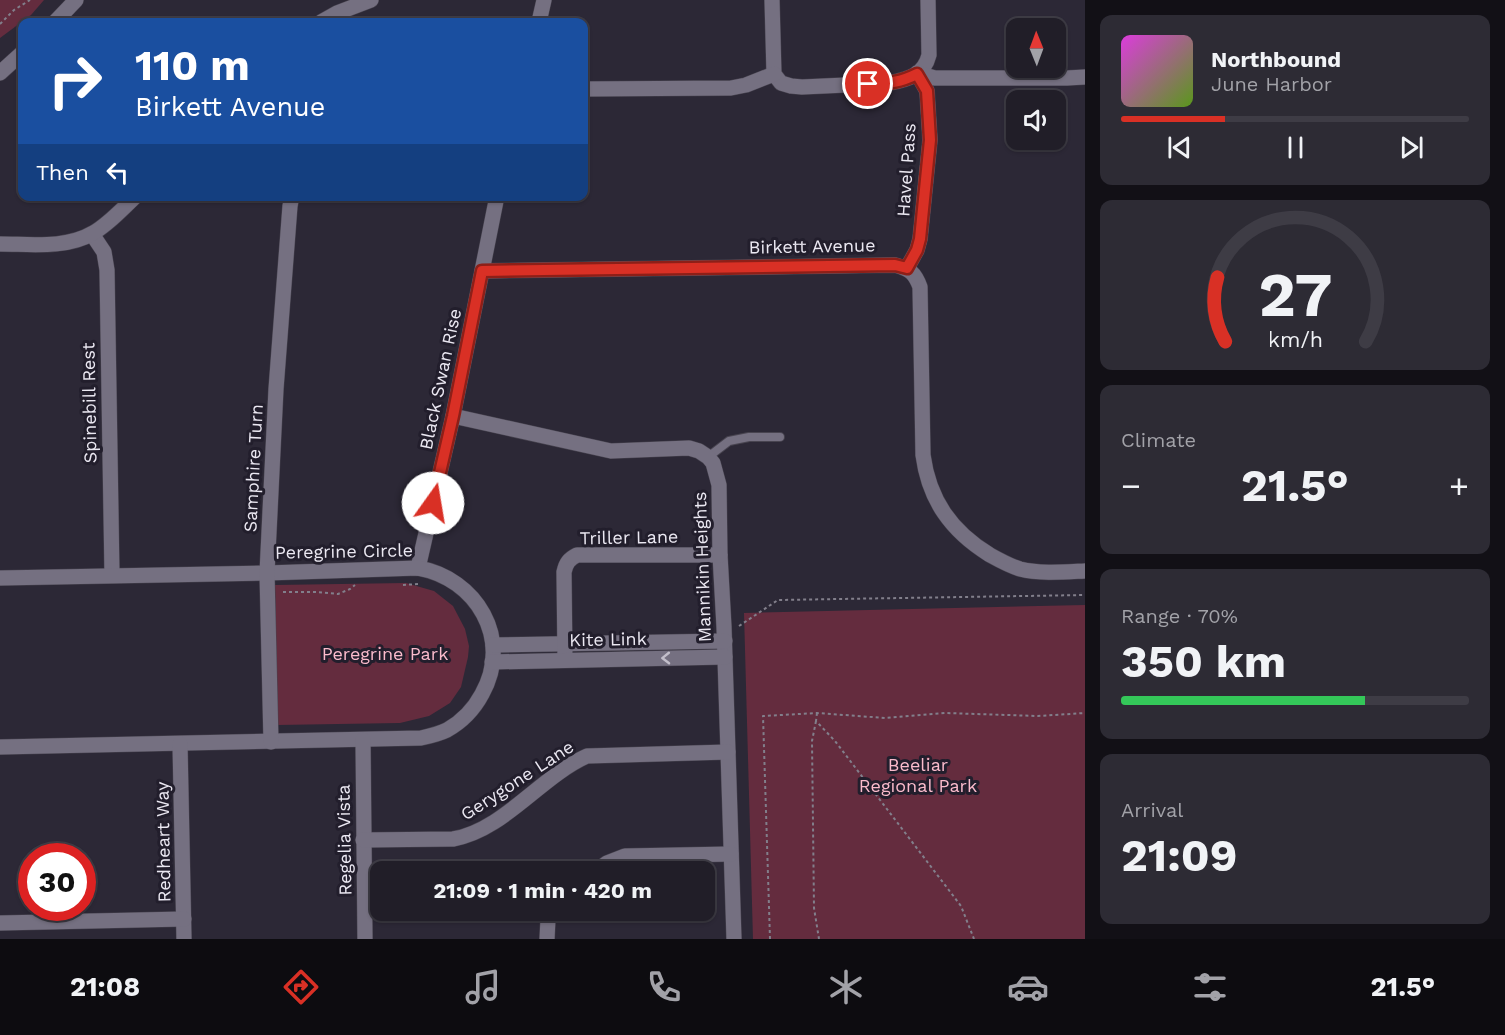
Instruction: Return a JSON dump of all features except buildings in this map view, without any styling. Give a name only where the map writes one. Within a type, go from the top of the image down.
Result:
[{"type":"street","points":[[59,18],[76,0]]},
{"type":"street","points":[[328,18],[371,0]]},
{"type":"street","points":[[540,18],[544,0]]},
{"type":"street","points":[[772,0],[774,74],[786,85],[802,87],[890,83],[917,74],[927,63],[929,55],[928,0]]},
{"type":"street","points":[[0,73],[18,57]]},
{"type":"street","points":[[588,89],[731,88],[774,74]]},
{"type":"street","points":[[917,74],[935,78],[1085,76]]},
{"type":"street","name":"Havel Pass","points":[[907,268],[920,239],[930,140],[927,91],[917,74]]},
{"type":"street","points":[[0,244],[62,243],[77,240],[92,234],[130,201]]},
{"type":"street","name":"Samphire Turn","points":[[271,742],[267,573],[283,290],[291,201]]},
{"type":"street","name":"Black Swan Rise","points":[[418,568],[453,416],[496,201]]},
{"type":"street","name":"Spinebill Rest","points":[[92,234],[104,252],[107,270],[112,575]]},
{"type":"street","name":"Birkett Avenue","points":[[482,271],[895,265],[907,268]]},
{"type":"street","points":[[907,268],[916,277],[921,287],[923,455],[930,488],[938,505],[962,534],[980,549],[1020,569],[1085,571]]},
{"type":"street","points":[[453,416],[611,451],[689,448],[708,457]]},
{"type":"street","name":"Mannikin Heights","points":[[708,457],[719,485],[734,939]]},
{"type":"street","name":"Triller Lane","points":[[565,652],[564,572],[566,563],[571,558],[577,555],[720,555]]},
{"type":"street","name":"Peregrine Circle","points":[[0,578],[418,568],[448,577],[470,595],[480,606],[486,618],[493,645],[492,662],[485,688],[468,714],[447,730],[421,738],[0,747]]},
{"type":"street","name":"Kite Link","points":[[492,662],[565,652],[724,642]]},
{"type":"street","name":"Kite Link","points":[[493,645],[565,652]]},
{"type":"street","name":"Regelia Vista","points":[[363,740],[365,939]]},
{"type":"street","name":"Redheart Way","points":[[180,744],[184,939]]},
{"type":"street","name":"Gerygone Lane","points":[[363,840],[453,839],[472,834],[489,826],[567,768],[587,756],[728,752]]},
{"type":"street","points":[[614,861],[625,856],[731,854]]},
{"type":"street","points":[[0,923],[184,919]]},
{"type":"street","points":[[547,939],[548,921]]},
{"type":"lane","points":[[708,457],[729,441],[749,437],[780,437]]},
{"type":"path","points":[[0,24],[14,10],[30,0]]},
{"type":"path","points":[[724,642],[741,626],[778,600],[1085,595]]},
{"type":"path","points":[[770,939],[763,716],[817,714],[885,718],[945,713],[1038,716],[1085,713]]},
{"type":"path","points":[[817,714],[812,741],[814,908],[819,939]]},
{"type":"path","points":[[816,721],[835,741],[961,906],[974,939]]},
{"type":"green space","points":[[0,0],[44,0],[27,18],[18,18],[18,25],[0,38]]},
{"type":"green space","name":"Peregrine Park","points":[[406,583],[434,591],[453,606],[465,629],[469,646],[468,657],[461,687],[450,703],[429,716],[400,723],[277,725],[275,585]]},
{"type":"green space","name":"Beeliar Regional Park","points":[[1085,605],[1085,939],[753,939],[744,613]]},
{"type":"route","points":[[433,503],[482,271],[895,265],[907,268],[920,239],[930,140],[927,91],[917,74],[890,83],[868,84]]}]
